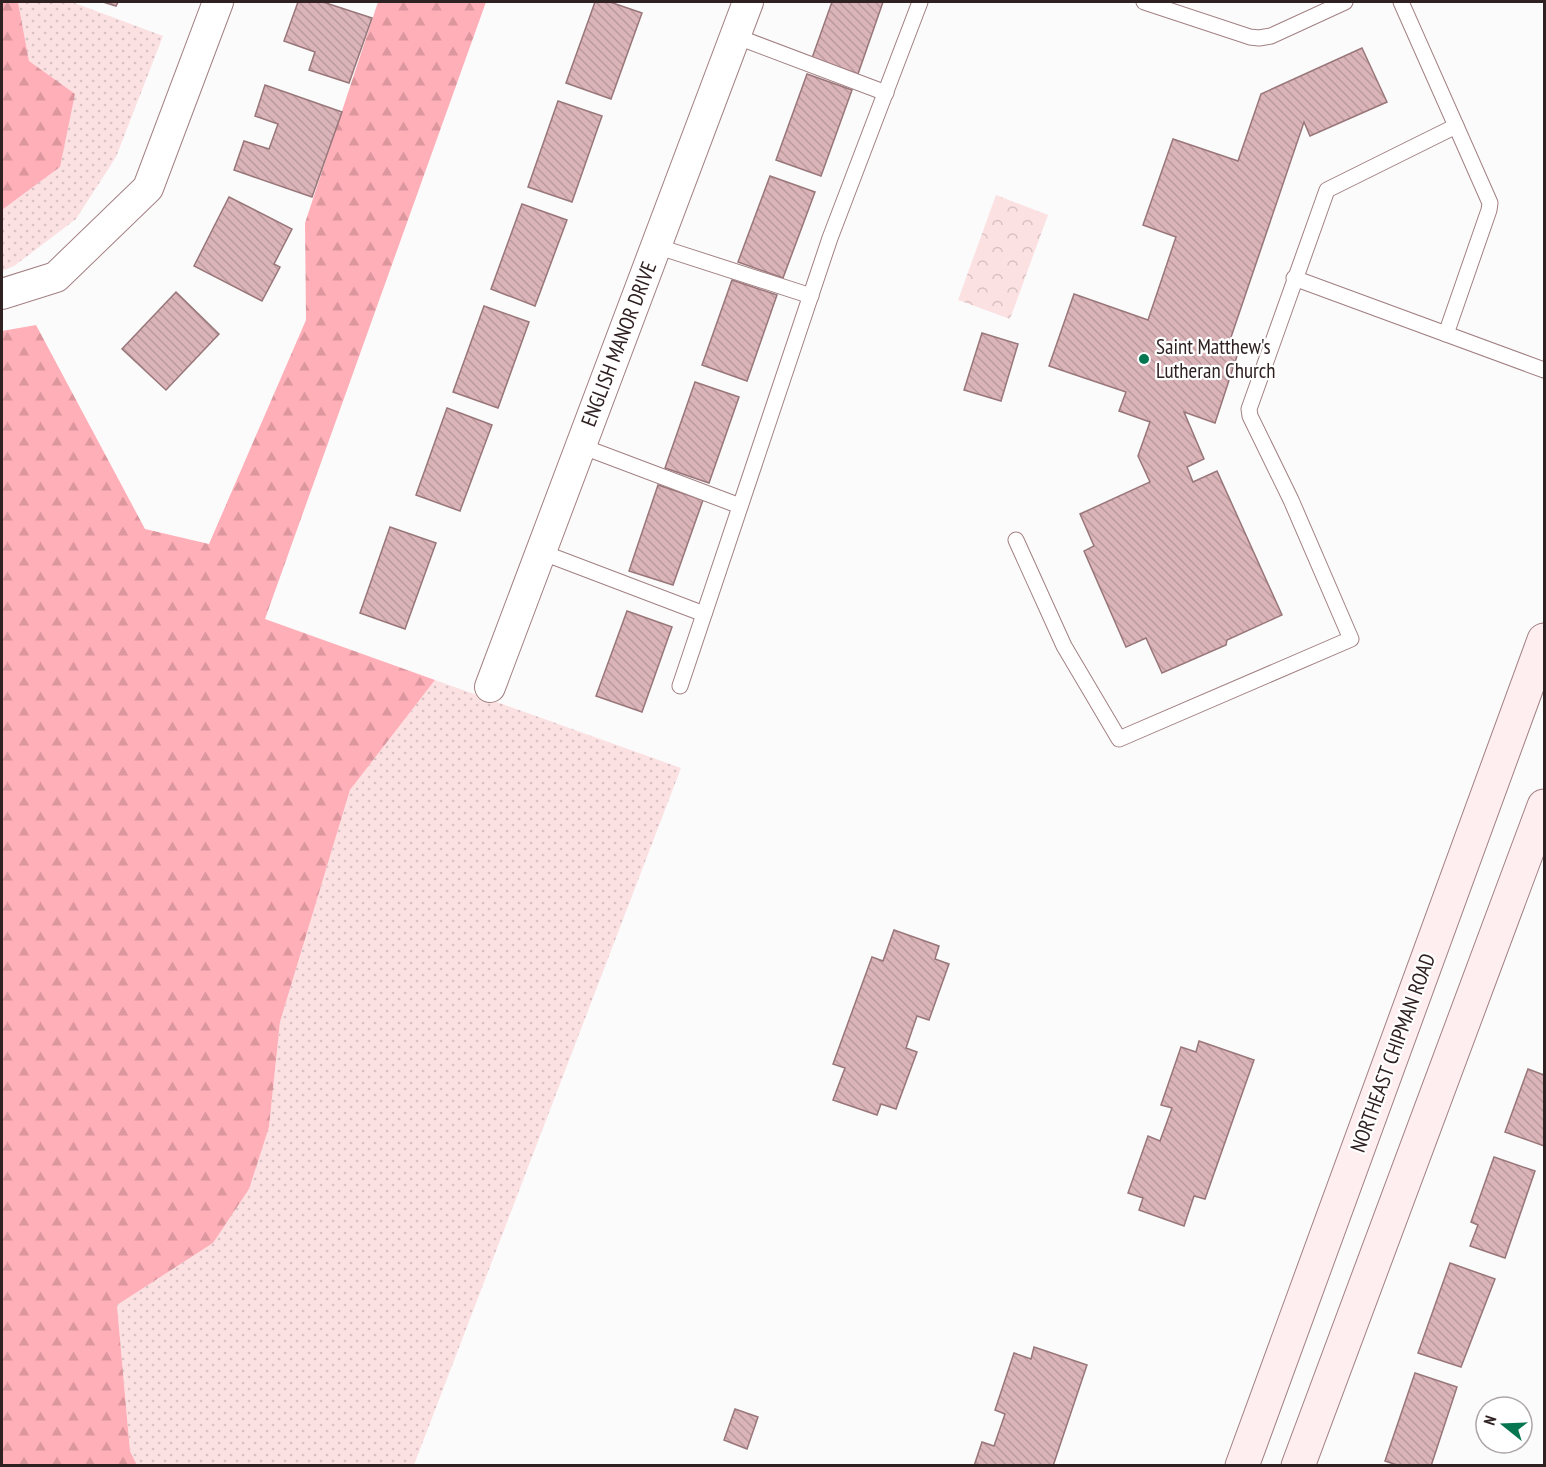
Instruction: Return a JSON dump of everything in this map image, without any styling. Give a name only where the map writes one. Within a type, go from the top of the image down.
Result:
[{"type":"main road","name":"NORTHEAST CHIPMAN ROAD","points":[[1242,1466],[1545,640]]},
{"type":"main road","points":[[1298,1466],[1545,806]]},
{"type":"street","points":[[2,294],[56,277],[148,188],[218,2]]},
{"type":"street","name":"ENGLISH MANOR DRIVE","points":[[490,687],[748,2]]},
{"type":"lane","points":[[680,686],[830,238],[920,2]]},
{"type":"lane","points":[[1144,2],[1259,38],[1270,36],[1345,2]]},
{"type":"lane","points":[[1401,2],[1490,203],[1446,334]]},
{"type":"lane","points":[[735,36],[886,93]]},
{"type":"lane","points":[[1016,540],[1064,646],[1119,739],[1352,639],[1291,500],[1250,416],[1249,409],[1326,190],[1456,126]]},
{"type":"lane","points":[[656,246],[811,296]]},
{"type":"lane","points":[[1294,278],[1545,370]]},
{"type":"lane","points":[[581,446],[740,506]]},
{"type":"lane","points":[[541,552],[704,614]]},
{"type":"green space","points":[[2,2],[18,2],[29,61],[75,94],[60,167],[2,210]]},
{"type":"green space","points":[[18,2],[72,2],[163,36],[116,157],[76,219],[14,266],[2,271],[2,210],[60,167],[29,61]]},
{"type":"green space","points":[[378,2],[486,2],[265,619],[435,680],[350,790],[280,1022],[269,1127],[249,1189],[213,1243],[117,1305],[130,1451],[137,1465],[2,1466],[2,331],[36,325],[145,529],[209,544],[306,320],[305,223]]},
{"type":"green space","points":[[996,195],[1048,215],[1010,319],[958,300]]},
{"type":"green space","points":[[435,680],[681,768],[414,1465],[137,1465],[130,1451],[117,1304],[213,1243],[269,1127],[280,1022],[350,790]]},
{"type":"building","points":[[103,2],[118,2],[116,6]]},
{"type":"building","points":[[298,2],[323,2],[372,18],[349,83],[309,70],[315,52],[284,41]]},
{"type":"building","points":[[595,2],[610,2],[642,13],[611,99],[566,83]]},
{"type":"building","points":[[832,2],[883,2],[858,74],[812,58]]},
{"type":"building","name":"Saint Matthew's Lutheran Church","points":[[1362,48],[1387,102],[1310,136],[1304,122],[1227,349],[1238,353],[1215,423],[1184,412],[1204,459],[1187,467],[1193,482],[1217,471],[1282,615],[1227,640],[1226,645],[1162,673],[1146,638],[1126,647],[1084,551],[1094,546],[1080,514],[1150,482],[1138,456],[1150,422],[1119,411],[1126,392],[1049,366],[1074,294],[1148,320],[1176,237],[1143,225],[1173,139],[1238,161],[1261,94]]},
{"type":"building","points":[[807,74],[852,90],[821,176],[776,160]]},
{"type":"building","points":[[265,85],[342,112],[312,197],[234,170],[244,141],[269,149],[278,124],[255,116]]},
{"type":"building","points":[[558,101],[602,116],[572,202],[528,187]]},
{"type":"building","points":[[770,176],[815,192],[783,278],[738,262]]},
{"type":"building","points":[[229,197],[292,229],[274,264],[280,267],[262,301],[194,266]]},
{"type":"building","points":[[522,204],[567,220],[535,306],[491,289]]},
{"type":"building","points":[[732,280],[777,295],[747,381],[702,365]]},
{"type":"building","points":[[176,292],[219,334],[166,390],[122,349]]},
{"type":"building","points":[[484,306],[529,322],[498,408],[453,392]]},
{"type":"building","points":[[982,333],[1018,344],[1001,401],[964,390]]},
{"type":"building","points":[[695,382],[739,397],[709,483],[665,468]]},
{"type":"building","points":[[447,408],[492,425],[460,511],[416,495]]},
{"type":"building","points":[[658,485],[703,500],[673,585],[629,571]]},
{"type":"building","points":[[390,527],[436,543],[405,629],[360,613]]},
{"type":"building","points":[[627,611],[672,627],[642,712],[596,696]]},
{"type":"building","points":[[894,930],[939,946],[935,959],[949,964],[929,1020],[917,1016],[906,1048],[917,1052],[896,1109],[881,1104],[877,1115],[833,1100],[845,1068],[833,1064],[872,957],[883,961]]},
{"type":"building","points":[[1199,1041],[1254,1060],[1205,1199],[1194,1196],[1184,1226],[1139,1210],[1143,1198],[1128,1193],[1148,1136],[1160,1141],[1172,1108],[1161,1105],[1181,1047],[1196,1052]]},
{"type":"building","points":[[1528,1069],[1544,1075],[1544,1146],[1505,1132]]},
{"type":"building","points":[[1494,1157],[1535,1171],[1505,1258],[1470,1246],[1478,1225],[1471,1222]]},
{"type":"building","points":[[1450,1263],[1495,1279],[1461,1367],[1418,1353]]},
{"type":"building","points":[[1034,1347],[1087,1365],[1053,1466],[974,1466],[982,1442],[994,1446],[1005,1414],[995,1410],[1014,1353],[1031,1359]]},
{"type":"building","points":[[1415,1373],[1457,1387],[1431,1466],[1400,1466],[1385,1461]]},
{"type":"building","points":[[735,1409],[758,1417],[747,1449],[724,1440]]},
{"type":"place","name":"Saint Matthew's Lutheran Church","points":[[1144,359]]}]
